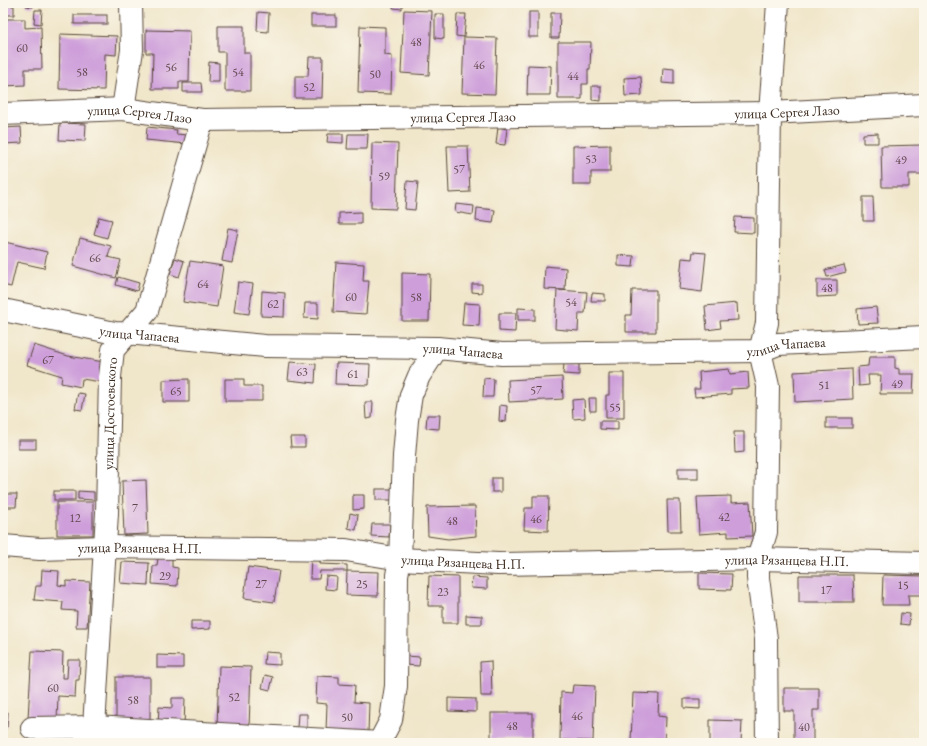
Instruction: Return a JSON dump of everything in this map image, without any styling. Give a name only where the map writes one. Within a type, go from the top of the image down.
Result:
[{"type":"street","points":[[124,109],[132,50],[131,3]]},
{"type":"street","points":[[767,743],[766,639],[758,578],[758,559],[766,532],[768,386],[760,351],[767,323],[770,113],[778,3]]},
{"type":"street","name":"улица Сергея Лазо","points":[[3,114],[124,109],[202,120],[770,113],[924,105]]},
{"type":"street","name":"улица Достоевского","points":[[94,727],[107,513],[112,350],[147,311],[202,120]]},
{"type":"street","name":"улица Чапаева","points":[[3,310],[115,333],[265,346],[437,348],[502,354],[760,351],[778,344],[924,337]]},
{"type":"street","points":[[32,728],[94,727],[380,743],[391,720],[396,686],[397,575],[400,559],[407,420],[411,395],[419,376],[437,348]]},
{"type":"street","name":"улица Рязанцева Н.П.","points":[[3,546],[40,549],[104,547],[346,550],[400,559],[498,564],[758,559],[924,563]]},
{"type":"building","points":[[26,3],[34,3],[33,7],[26,6]]},
{"type":"building","points":[[393,3],[402,3],[402,9],[393,8]]},
{"type":"building","points":[[3,5],[14,6],[14,15],[3,15]]},
{"type":"building","points":[[35,10],[42,10],[41,24],[34,23]]},
{"type":"building","points":[[404,10],[432,11],[429,75],[401,73]]},
{"type":"building","points":[[258,12],[269,13],[268,32],[257,31]]},
{"type":"building","points":[[529,12],[538,12],[538,37],[529,37]]},
{"type":"building","points":[[551,13],[560,13],[559,38],[551,38]]},
{"type":"building","points":[[435,14],[444,14],[444,39],[435,38]]},
{"type":"building","points":[[457,14],[466,14],[464,37],[456,36]]},
{"type":"building","points":[[74,15],[107,15],[107,24],[74,24]]},
{"type":"building","points":[[311,15],[336,15],[336,26],[311,26]]},
{"type":"building","points":[[3,19],[25,19],[25,28],[41,27],[42,69],[25,69],[25,85],[3,86]]},
{"type":"building","points":[[218,26],[244,26],[244,53],[250,53],[250,91],[225,91],[225,52],[218,52]]},
{"type":"building","points":[[360,26],[385,27],[385,55],[392,56],[391,94],[358,93]]},
{"type":"building","points":[[146,30],[190,31],[189,82],[179,82],[179,89],[152,89],[153,53],[146,53]]},
{"type":"building","points":[[60,34],[117,36],[116,55],[105,54],[104,90],[59,89]]},
{"type":"building","points":[[464,37],[497,38],[495,94],[462,93]]},
{"type":"building","points":[[558,42],[591,42],[588,84],[582,84],[582,99],[558,99]]},
{"type":"building","points":[[309,57],[323,57],[322,98],[295,98],[295,76],[308,76]]},
{"type":"building","points":[[209,62],[219,63],[219,82],[208,82]]},
{"type":"building","points":[[528,65],[551,66],[550,95],[527,95]]},
{"type":"building","points":[[663,68],[674,69],[674,84],[662,83]]},
{"type":"building","points":[[641,77],[642,95],[625,96],[624,78]]},
{"type":"building","points":[[183,83],[201,83],[202,92],[183,92]]},
{"type":"building","points":[[592,86],[601,86],[601,101],[592,100]]},
{"type":"building","points":[[60,123],[86,124],[85,141],[59,140]]},
{"type":"building","points":[[21,127],[22,143],[3,144],[3,128]]},
{"type":"building","points":[[147,127],[177,130],[176,134],[187,135],[186,144],[146,140]]},
{"type":"building","points":[[498,127],[507,129],[505,145],[496,144]]},
{"type":"building","points":[[878,133],[878,143],[863,143],[863,134]]},
{"type":"building","points":[[328,134],[343,134],[343,143],[327,142]]},
{"type":"building","points":[[348,134],[368,134],[367,149],[347,149]]},
{"type":"building","points":[[372,143],[398,144],[396,209],[371,208]]},
{"type":"building","points":[[610,145],[610,172],[591,172],[591,185],[573,185],[573,146]]},
{"type":"building","points":[[921,145],[922,174],[909,174],[909,187],[882,187],[881,146]]},
{"type":"building","points":[[447,146],[468,146],[470,192],[449,193]]},
{"type":"building","points":[[407,181],[418,182],[415,210],[405,209]]},
{"type":"building","points":[[863,197],[873,197],[874,221],[863,221]]},
{"type":"building","points":[[456,204],[474,206],[473,215],[455,212]]},
{"type":"building","points":[[477,208],[495,210],[493,223],[476,221]]},
{"type":"building","points":[[361,212],[361,224],[339,224],[339,213]]},
{"type":"building","points":[[99,217],[112,220],[107,238],[94,234]]},
{"type":"building","points":[[735,217],[754,218],[754,233],[734,232]]},
{"type":"building","points":[[228,228],[238,230],[232,263],[222,261]]},
{"type":"building","points":[[80,238],[111,246],[108,257],[121,260],[116,278],[73,266]]},
{"type":"building","points":[[5,242],[47,252],[44,268],[17,262],[11,287],[3,285],[3,251]]},
{"type":"building","points":[[693,252],[706,253],[702,292],[679,289],[682,258],[692,259]]},
{"type":"building","points":[[618,255],[634,256],[633,267],[618,266]]},
{"type":"building","points":[[175,258],[184,261],[179,277],[170,274]]},
{"type":"building","points":[[190,261],[223,266],[217,307],[183,302]]},
{"type":"building","points":[[336,262],[364,264],[363,281],[369,281],[366,314],[333,312]]},
{"type":"building","points":[[844,265],[846,272],[827,277],[825,270]]},
{"type":"building","points":[[545,266],[566,268],[565,290],[544,289]]},
{"type":"building","points":[[402,273],[430,274],[429,321],[402,321]]},
{"type":"building","points":[[118,277],[139,283],[137,291],[116,285]]},
{"type":"building","points":[[817,280],[837,280],[837,296],[817,297]]},
{"type":"building","points":[[238,282],[253,284],[249,314],[234,312]]},
{"type":"building","points":[[472,284],[482,284],[482,293],[472,292]]},
{"type":"building","points":[[557,290],[587,292],[585,313],[579,313],[578,331],[555,329]]},
{"type":"building","points":[[632,290],[656,290],[656,332],[626,332],[626,315],[631,315]]},
{"type":"building","points":[[262,291],[285,293],[284,317],[261,316]]},
{"type":"building","points":[[592,293],[605,294],[605,301],[591,301]]},
{"type":"building","points":[[305,303],[318,303],[318,319],[304,318]]},
{"type":"building","points":[[464,303],[480,304],[479,326],[462,325]]},
{"type":"building","points":[[737,303],[738,320],[720,321],[721,328],[707,330],[705,306]]},
{"type":"building","points":[[876,307],[878,323],[858,324],[857,309]]},
{"type":"building","points":[[518,308],[535,309],[535,320],[518,320]]},
{"type":"building","points":[[499,313],[516,313],[515,332],[499,331]]},
{"type":"building","points":[[34,345],[68,356],[104,362],[101,382],[82,379],[81,387],[61,383],[62,376],[27,365]]},
{"type":"building","points":[[869,357],[895,357],[895,368],[899,369],[899,374],[914,374],[913,394],[880,394],[881,375],[868,375],[869,385],[859,386],[858,367],[868,366]]},
{"type":"building","points":[[290,362],[316,364],[315,383],[288,380]]},
{"type":"building","points":[[336,363],[370,364],[369,385],[335,384]]},
{"type":"building","points":[[564,364],[579,364],[579,375],[563,374]]},
{"type":"building","points":[[729,369],[730,374],[748,372],[749,388],[731,389],[731,394],[695,397],[694,389],[700,389],[699,372]]},
{"type":"building","points":[[852,369],[853,399],[795,402],[794,372]]},
{"type":"building","points":[[609,373],[624,373],[624,418],[606,418],[606,395],[609,395]]},
{"type":"building","points":[[562,377],[563,399],[509,402],[508,380]]},
{"type":"building","points":[[484,378],[494,379],[493,397],[483,397]]},
{"type":"building","points":[[189,379],[189,402],[163,402],[163,380]]},
{"type":"building","points":[[225,379],[244,379],[244,386],[262,386],[262,401],[225,401]]},
{"type":"building","points":[[78,393],[85,394],[82,410],[75,409]]},
{"type":"building","points":[[589,398],[596,398],[596,411],[590,411]]},
{"type":"building","points":[[584,399],[585,418],[573,419],[572,400]]},
{"type":"building","points":[[365,402],[373,402],[372,418],[366,419]]},
{"type":"building","points":[[500,405],[507,406],[506,422],[499,421]]},
{"type":"building","points":[[427,415],[440,415],[439,429],[426,428]]},
{"type":"building","points":[[826,418],[852,418],[852,428],[826,428]]},
{"type":"building","points":[[600,421],[618,421],[618,430],[600,429]]},
{"type":"building","points":[[734,432],[744,432],[744,452],[735,453]]},
{"type":"building","points":[[290,437],[305,437],[305,447],[291,447]]},
{"type":"building","points":[[18,440],[36,440],[36,449],[18,449]]},
{"type":"building","points":[[678,468],[698,468],[698,479],[678,479]]},
{"type":"building","points":[[492,478],[501,478],[501,492],[492,492]]},
{"type":"building","points":[[146,480],[148,534],[124,535],[122,481]]},
{"type":"building","points":[[376,489],[393,489],[393,500],[376,500]]},
{"type":"building","points":[[54,491],[75,491],[75,500],[54,500]]},
{"type":"building","points":[[78,491],[94,492],[94,500],[78,499]]},
{"type":"building","points":[[3,494],[17,494],[16,507],[3,507]]},
{"type":"building","points":[[353,495],[364,495],[364,509],[353,510]]},
{"type":"building","points":[[533,496],[549,496],[548,531],[524,530],[525,508],[533,508]]},
{"type":"building","points":[[731,496],[731,503],[750,502],[752,536],[728,537],[728,532],[699,534],[697,497]]},
{"type":"building","points":[[667,500],[680,500],[681,531],[668,531]]},
{"type":"building","points":[[57,502],[93,502],[93,535],[57,535]]},
{"type":"building","points":[[475,506],[476,536],[448,539],[428,536],[427,507]]},
{"type":"building","points":[[350,513],[358,515],[356,530],[348,528]]},
{"type":"building","points":[[372,524],[390,524],[389,537],[371,536]]},
{"type":"building","points":[[158,558],[172,559],[172,567],[178,568],[177,586],[152,584],[153,566],[157,566]]},
{"type":"building","points":[[311,558],[320,559],[320,564],[347,565],[347,571],[320,571],[319,579],[310,579]]},
{"type":"building","points":[[122,562],[149,563],[148,585],[120,583]]},
{"type":"building","points":[[248,567],[279,571],[274,602],[244,598]]},
{"type":"building","points":[[42,570],[59,571],[58,585],[66,586],[66,581],[90,582],[87,627],[76,627],[77,611],[62,610],[63,602],[34,600],[36,586],[41,586]]},
{"type":"building","points":[[347,571],[379,572],[378,596],[346,595]]},
{"type":"building","points":[[699,573],[732,574],[731,590],[699,589]]},
{"type":"building","points":[[799,575],[853,575],[854,602],[799,602]]},
{"type":"building","points":[[883,575],[924,576],[924,595],[908,595],[909,605],[882,605]]},
{"type":"building","points":[[326,576],[337,577],[336,590],[325,589]]},
{"type":"building","points":[[429,576],[458,577],[458,623],[443,623],[443,606],[428,606]]},
{"type":"building","points":[[472,577],[487,578],[487,589],[471,588]]},
{"type":"building","points":[[901,613],[910,614],[909,625],[900,624]]},
{"type":"building","points":[[466,615],[482,616],[482,624],[466,624]]},
{"type":"building","points":[[191,621],[210,621],[210,629],[191,630]]},
{"type":"building","points":[[32,651],[63,652],[62,678],[67,678],[68,660],[80,660],[79,680],[76,680],[75,697],[58,696],[57,720],[28,718]]},
{"type":"building","points":[[265,652],[280,653],[280,665],[264,664]]},
{"type":"building","points":[[157,655],[183,656],[183,668],[157,668]]},
{"type":"building","points":[[406,656],[420,657],[419,666],[405,665]]},
{"type":"building","points":[[491,661],[492,696],[481,696],[480,662]]},
{"type":"building","points":[[219,666],[251,667],[249,729],[217,728]]},
{"type":"building","points":[[265,675],[273,677],[270,690],[262,688]]},
{"type":"building","points":[[317,676],[339,677],[339,684],[355,685],[354,702],[369,703],[368,733],[326,731],[327,704],[316,703]]},
{"type":"building","points":[[116,677],[150,677],[150,724],[116,724]]},
{"type":"building","points":[[573,685],[595,686],[593,741],[560,740],[561,692],[572,693]]},
{"type":"building","points":[[784,688],[819,688],[819,710],[813,710],[813,743],[794,743],[794,711],[784,711]]},
{"type":"building","points":[[633,693],[659,694],[658,716],[666,717],[665,743],[631,741]]},
{"type":"building","points":[[172,698],[185,698],[184,726],[158,725],[159,707],[172,708]]},
{"type":"building","points":[[448,698],[476,699],[476,712],[448,711]]},
{"type":"building","points":[[684,699],[700,699],[700,709],[684,708]]},
{"type":"building","points":[[3,712],[8,712],[7,727],[3,727]]},
{"type":"building","points":[[491,713],[533,713],[533,739],[491,739]]},
{"type":"building","points":[[298,714],[307,714],[307,728],[297,728]]},
{"type":"building","points":[[710,720],[742,721],[741,743],[710,743]]}]
